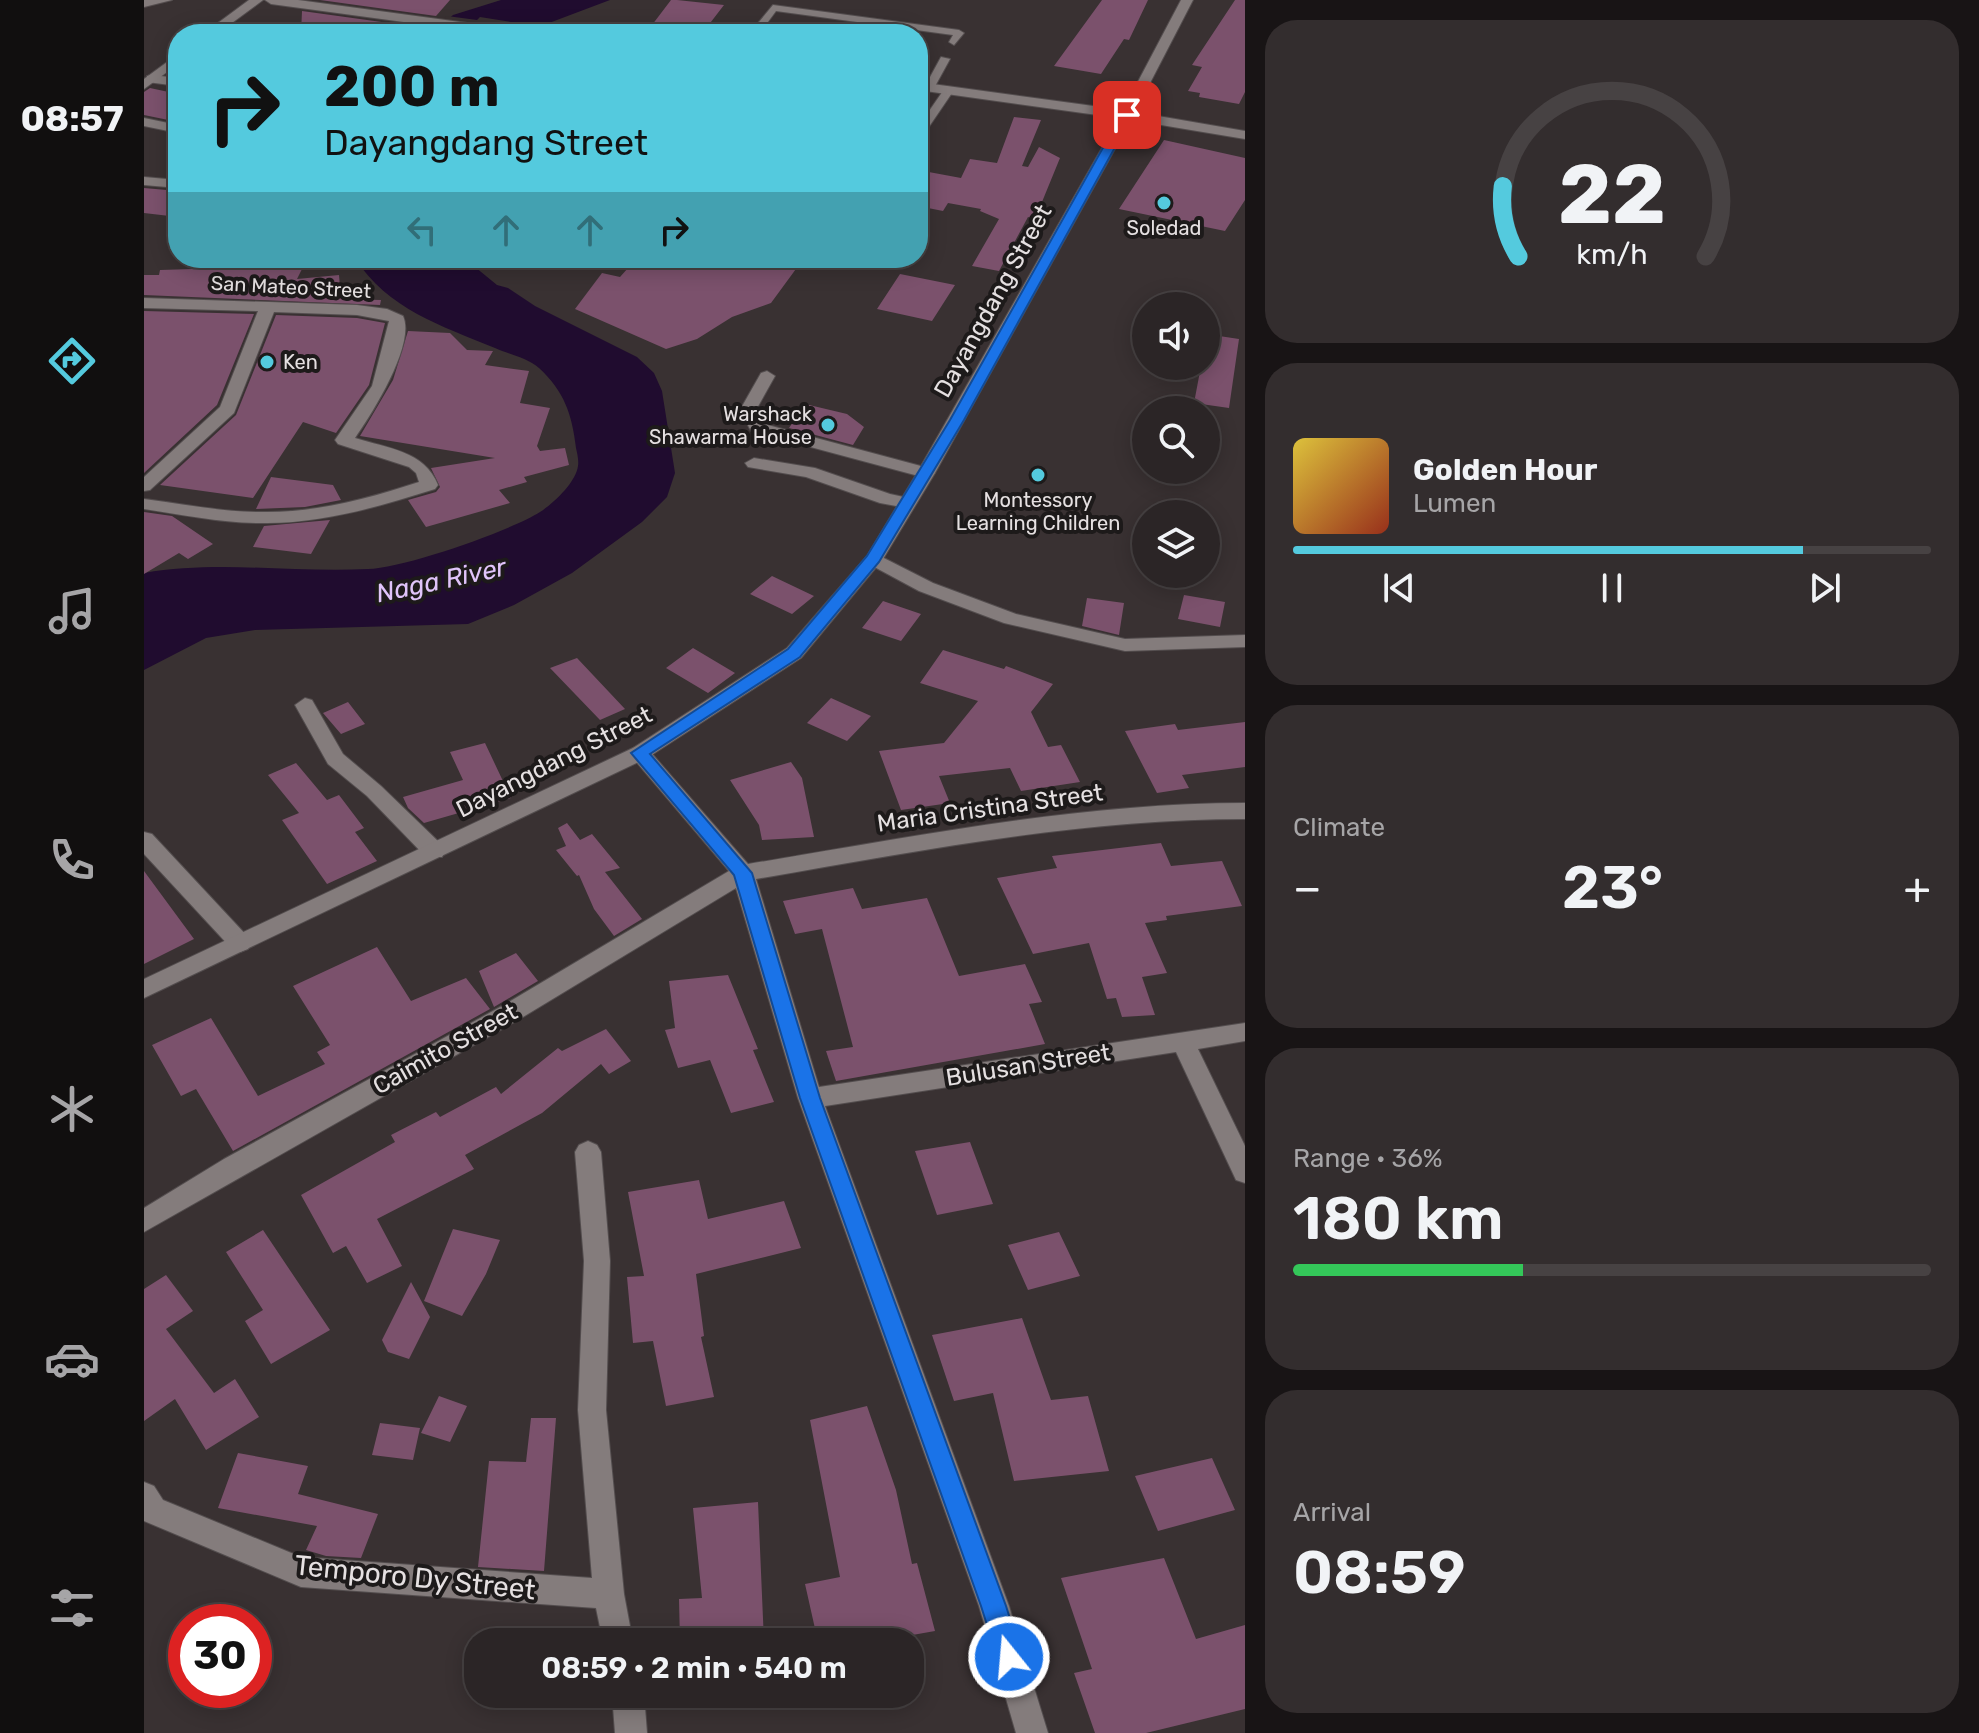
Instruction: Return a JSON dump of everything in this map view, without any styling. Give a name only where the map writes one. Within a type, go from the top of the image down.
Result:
[{"type":"street","points":[[144,3],[166,0]]},
{"type":"street","points":[[223,24],[257,0]]},
{"type":"street","points":[[271,0],[440,24]]},
{"type":"street","name":"Dayangdang Street","points":[[144,989],[640,753],[794,653],[874,559],[926,473],[1127,115],[1187,0]]},
{"type":"street","points":[[148,82],[168,66]]},
{"type":"street","points":[[928,87],[1245,135]]},
{"type":"street","points":[[144,122],[168,127]]},
{"type":"street","points":[[144,181],[168,183]]},
{"type":"street","name":"San Mateo Street","points":[[144,303],[357,310],[387,314],[397,319],[398,327],[380,386],[367,410],[344,440],[415,463],[424,471],[429,485],[321,512],[282,518],[144,504]]},
{"type":"street","points":[[144,486],[228,409],[268,306]]},
{"type":"street","points":[[767,376],[748,410],[757,427],[926,473]]},
{"type":"street","points":[[754,463],[809,472],[886,499],[907,503]]},
{"type":"street","points":[[874,559],[926,587],[1011,619],[1125,645],[1245,641]]},
{"type":"street","points":[[305,705],[335,759],[374,791],[434,851]]},
{"type":"street","points":[[640,753],[743,873],[810,1098],[994,1606],[1032,1733]]},
{"type":"street","name":"Maria Cristina Street","points":[[743,873],[992,831],[1168,811],[1245,811]]},
{"type":"street","points":[[144,840],[240,943]]},
{"type":"street","name":"Caimito Street","points":[[144,1221],[233,1167],[576,974],[743,873]]},
{"type":"street","name":"Bulusan Street","points":[[810,1098],[1245,1032]]},
{"type":"street","points":[[1182,1040],[1245,1172]]},
{"type":"street","points":[[588,1152],[597,1261],[592,1410],[609,1594],[615,1628]]},
{"type":"street","name":"Temporo Dy Street","points":[[144,1496],[153,1510],[301,1572],[609,1594]]},
{"type":"street","points":[[629,1708],[631,1733]]},
{"type":"lane","points":[[761,24],[773,8],[892,24]]},
{"type":"lane","points":[[928,29],[959,33],[954,42]]},
{"type":"lane","points":[[928,82],[945,59]]},
{"type":"lane","points":[[928,120],[949,90]]},
{"type":"water","points":[[501,0],[610,0],[547,24],[443,24],[453,15]]},
{"type":"water","name":"Naga River","points":[[362,268],[476,268],[497,285],[637,357],[654,373],[662,391],[675,473],[667,497],[642,522],[572,573],[514,605],[468,624],[255,630],[206,638],[144,670],[144,573],[200,567],[340,570],[384,567],[506,529],[540,512],[564,492],[573,479],[578,461],[572,424],[561,394],[539,368],[417,314],[368,276]]},
{"type":"pier","points":[[447,16],[477,20],[480,17],[523,24],[438,24]]},
{"type":"building","points":[[320,0],[450,0],[436,16]]},
{"type":"building","points":[[671,0],[724,5],[709,24],[653,24]]},
{"type":"building","points":[[1102,0],[1148,0],[1129,40],[1124,39],[1101,74],[1054,66]]},
{"type":"building","points":[[1235,0],[1245,0],[1245,92],[1239,104],[1199,97],[1200,93],[1188,91],[1202,67],[1192,65]]},
{"type":"building","points":[[302,11],[396,24],[301,24]]},
{"type":"building","points":[[150,88],[168,92],[168,120],[144,115],[144,92]]},
{"type":"building","points":[[1014,117],[1041,120],[1022,166],[1028,167],[1039,147],[1060,158],[1035,219],[1028,217],[999,271],[972,266],[999,219],[981,209],[948,203],[943,211],[928,208],[928,172],[961,178],[970,159],[997,163]]},
{"type":"building","points":[[1164,140],[1245,158],[1245,200],[1225,231],[1119,209]]},
{"type":"building","points":[[144,188],[168,190],[168,216],[144,213]]},
{"type":"building","points":[[302,268],[297,279],[339,275],[341,299],[381,300],[380,305],[144,295],[144,275],[159,275],[160,270]]},
{"type":"building","points":[[628,268],[797,268],[771,303],[732,317],[697,339],[666,349],[575,309],[602,273],[620,277]]},
{"type":"building","points":[[900,274],[955,285],[932,321],[877,309]]},
{"type":"building","points":[[144,311],[254,314],[217,405],[144,473]]},
{"type":"building","points":[[276,315],[357,318],[385,323],[369,385],[336,433],[303,422],[253,498],[160,485],[236,415]]},
{"type":"building","points":[[408,331],[450,333],[467,350],[493,351],[485,365],[529,371],[520,403],[550,408],[537,446],[540,451],[565,448],[569,465],[524,477],[527,482],[499,490],[510,503],[426,527],[408,500],[436,492],[440,487],[431,468],[495,458],[360,436],[393,380]]},
{"type":"building","points":[[1220,336],[1239,339],[1229,408],[1220,407],[1220,396],[1195,396],[1198,380],[1220,380]]},
{"type":"building","points":[[805,404],[847,414],[864,427],[853,445],[789,428]]},
{"type":"building","points":[[271,477],[333,485],[341,500],[305,507],[256,509]]},
{"type":"building","points":[[144,512],[172,516],[213,544],[188,559],[179,553],[144,574]]},
{"type":"building","points":[[330,520],[311,554],[253,547],[264,526]]},
{"type":"building","points":[[772,576],[814,596],[792,614],[750,594]]},
{"type":"building","points":[[1184,595],[1225,602],[1220,627],[1178,619]]},
{"type":"building","points":[[1087,598],[1124,603],[1119,635],[1082,626]]},
{"type":"building","points":[[883,601],[921,614],[901,641],[862,628]]},
{"type":"building","points":[[693,648],[735,673],[708,693],[666,668]]},
{"type":"building","points":[[943,650],[1004,669],[1006,666],[1053,684],[1031,712],[1048,747],[1061,745],[1080,782],[1021,791],[1010,768],[939,776],[950,803],[901,810],[879,751],[944,743],[978,701],[920,683]]},
{"type":"building","points":[[577,658],[625,709],[600,720],[550,668]]},
{"type":"building","points":[[831,698],[871,716],[847,741],[807,723]]},
{"type":"building","points":[[348,702],[365,724],[341,734],[323,713]]},
{"type":"building","points":[[1245,722],[1245,767],[1182,775],[1189,788],[1157,793],[1125,731],[1175,724],[1178,730]]},
{"type":"building","points":[[485,743],[511,798],[424,823],[408,808],[403,797],[463,780],[450,752]]},
{"type":"building","points":[[791,762],[802,778],[814,837],[762,840],[759,825],[730,780]]},
{"type":"building","points":[[296,763],[327,800],[339,795],[364,828],[355,832],[377,861],[327,884],[282,820],[299,813],[268,775]]},
{"type":"building","points":[[567,823],[580,840],[592,834],[620,868],[605,872],[642,919],[614,936],[594,909],[579,875],[556,850],[566,846],[558,828]]},
{"type":"building","points":[[1161,843],[1171,866],[1222,861],[1242,906],[1166,916],[1167,920],[1145,923],[1167,973],[1142,977],[1155,1015],[1122,1017],[1116,998],[1107,999],[1089,943],[1033,954],[997,878],[1057,868],[1052,856]]},
{"type":"building","points":[[144,871],[194,939],[144,964]]},
{"type":"building","points":[[853,888],[862,909],[927,898],[959,976],[1025,964],[1042,1002],[1029,1004],[1045,1044],[836,1081],[826,1051],[853,1047],[822,929],[795,934],[783,901]]},
{"type":"building","points":[[377,947],[411,1001],[466,978],[490,1009],[233,1151],[196,1089],[181,1096],[152,1045],[211,1018],[258,1096],[325,1064],[317,1052],[330,1045],[293,986]]},
{"type":"building","points":[[516,953],[538,981],[494,1007],[479,971]]},
{"type":"building","points":[[728,975],[758,1049],[753,1050],[774,1102],[731,1113],[710,1060],[678,1068],[665,1030],[675,1028],[669,981]]},
{"type":"building","points":[[606,1029],[631,1061],[609,1074],[601,1064],[542,1113],[465,1155],[474,1169],[377,1219],[402,1266],[367,1283],[346,1246],[333,1253],[301,1195],[395,1142],[391,1135],[436,1112],[440,1117],[496,1087],[501,1094],[558,1048],[562,1051]]},
{"type":"building","points":[[970,1142],[993,1204],[937,1215],[915,1151]]},
{"type":"building","points":[[699,1180],[708,1219],[784,1201],[801,1248],[696,1274],[704,1336],[701,1337],[714,1397],[666,1406],[653,1341],[633,1343],[627,1277],[644,1276],[628,1192]]},
{"type":"building","points":[[453,1229],[500,1240],[486,1274],[462,1316],[424,1301]]},
{"type":"building","points":[[263,1230],[330,1330],[271,1364],[245,1321],[263,1310],[226,1252]]},
{"type":"building","points":[[1059,1232],[1080,1276],[1028,1290],[1008,1245]]},
{"type":"building","points":[[166,1275],[193,1311],[166,1329],[214,1393],[235,1379],[259,1417],[206,1450],[175,1399],[144,1421],[144,1289]]},
{"type":"building","points":[[411,1282],[430,1317],[409,1359],[388,1352],[382,1340]]},
{"type":"building","points":[[1022,1318],[1051,1400],[1088,1396],[1109,1471],[1014,1481],[993,1393],[954,1401],[932,1335]]},
{"type":"building","points":[[439,1396],[467,1406],[450,1442],[421,1433]]},
{"type":"building","points":[[867,1406],[896,1490],[912,1564],[917,1563],[935,1631],[924,1633],[924,1628],[815,1628],[805,1584],[840,1577],[810,1420]]},
{"type":"building","points":[[531,1418],[556,1418],[544,1571],[478,1567],[489,1461],[526,1462]]},
{"type":"building","points":[[380,1423],[420,1428],[413,1460],[372,1455]]},
{"type":"building","points":[[238,1453],[308,1466],[298,1494],[378,1514],[361,1558],[326,1556],[306,1550],[317,1526],[218,1508]]},
{"type":"building","points":[[1212,1458],[1235,1510],[1158,1531],[1135,1476]]},
{"type":"building","points":[[758,1502],[763,1628],[680,1628],[679,1599],[702,1598],[693,1508]]},
{"type":"building","points":[[1164,1558],[1196,1639],[1245,1625],[1245,1709],[1146,1733],[1095,1733],[1074,1673],[1092,1669],[1061,1578]]},
{"type":"place","name":"Soledad","points":[[1164,203]]},
{"type":"place","name":"Ken","points":[[267,362]]},
{"type":"place","name":"Warshack Shawarma House","points":[[828,425]]},
{"type":"place","name":"Montessory Learning Children","points":[[1038,475]]},
{"type":"route","points":[[1009,1657],[994,1606],[810,1098],[743,873],[640,753],[794,653],[874,559],[957,420],[1127,115]]}]
